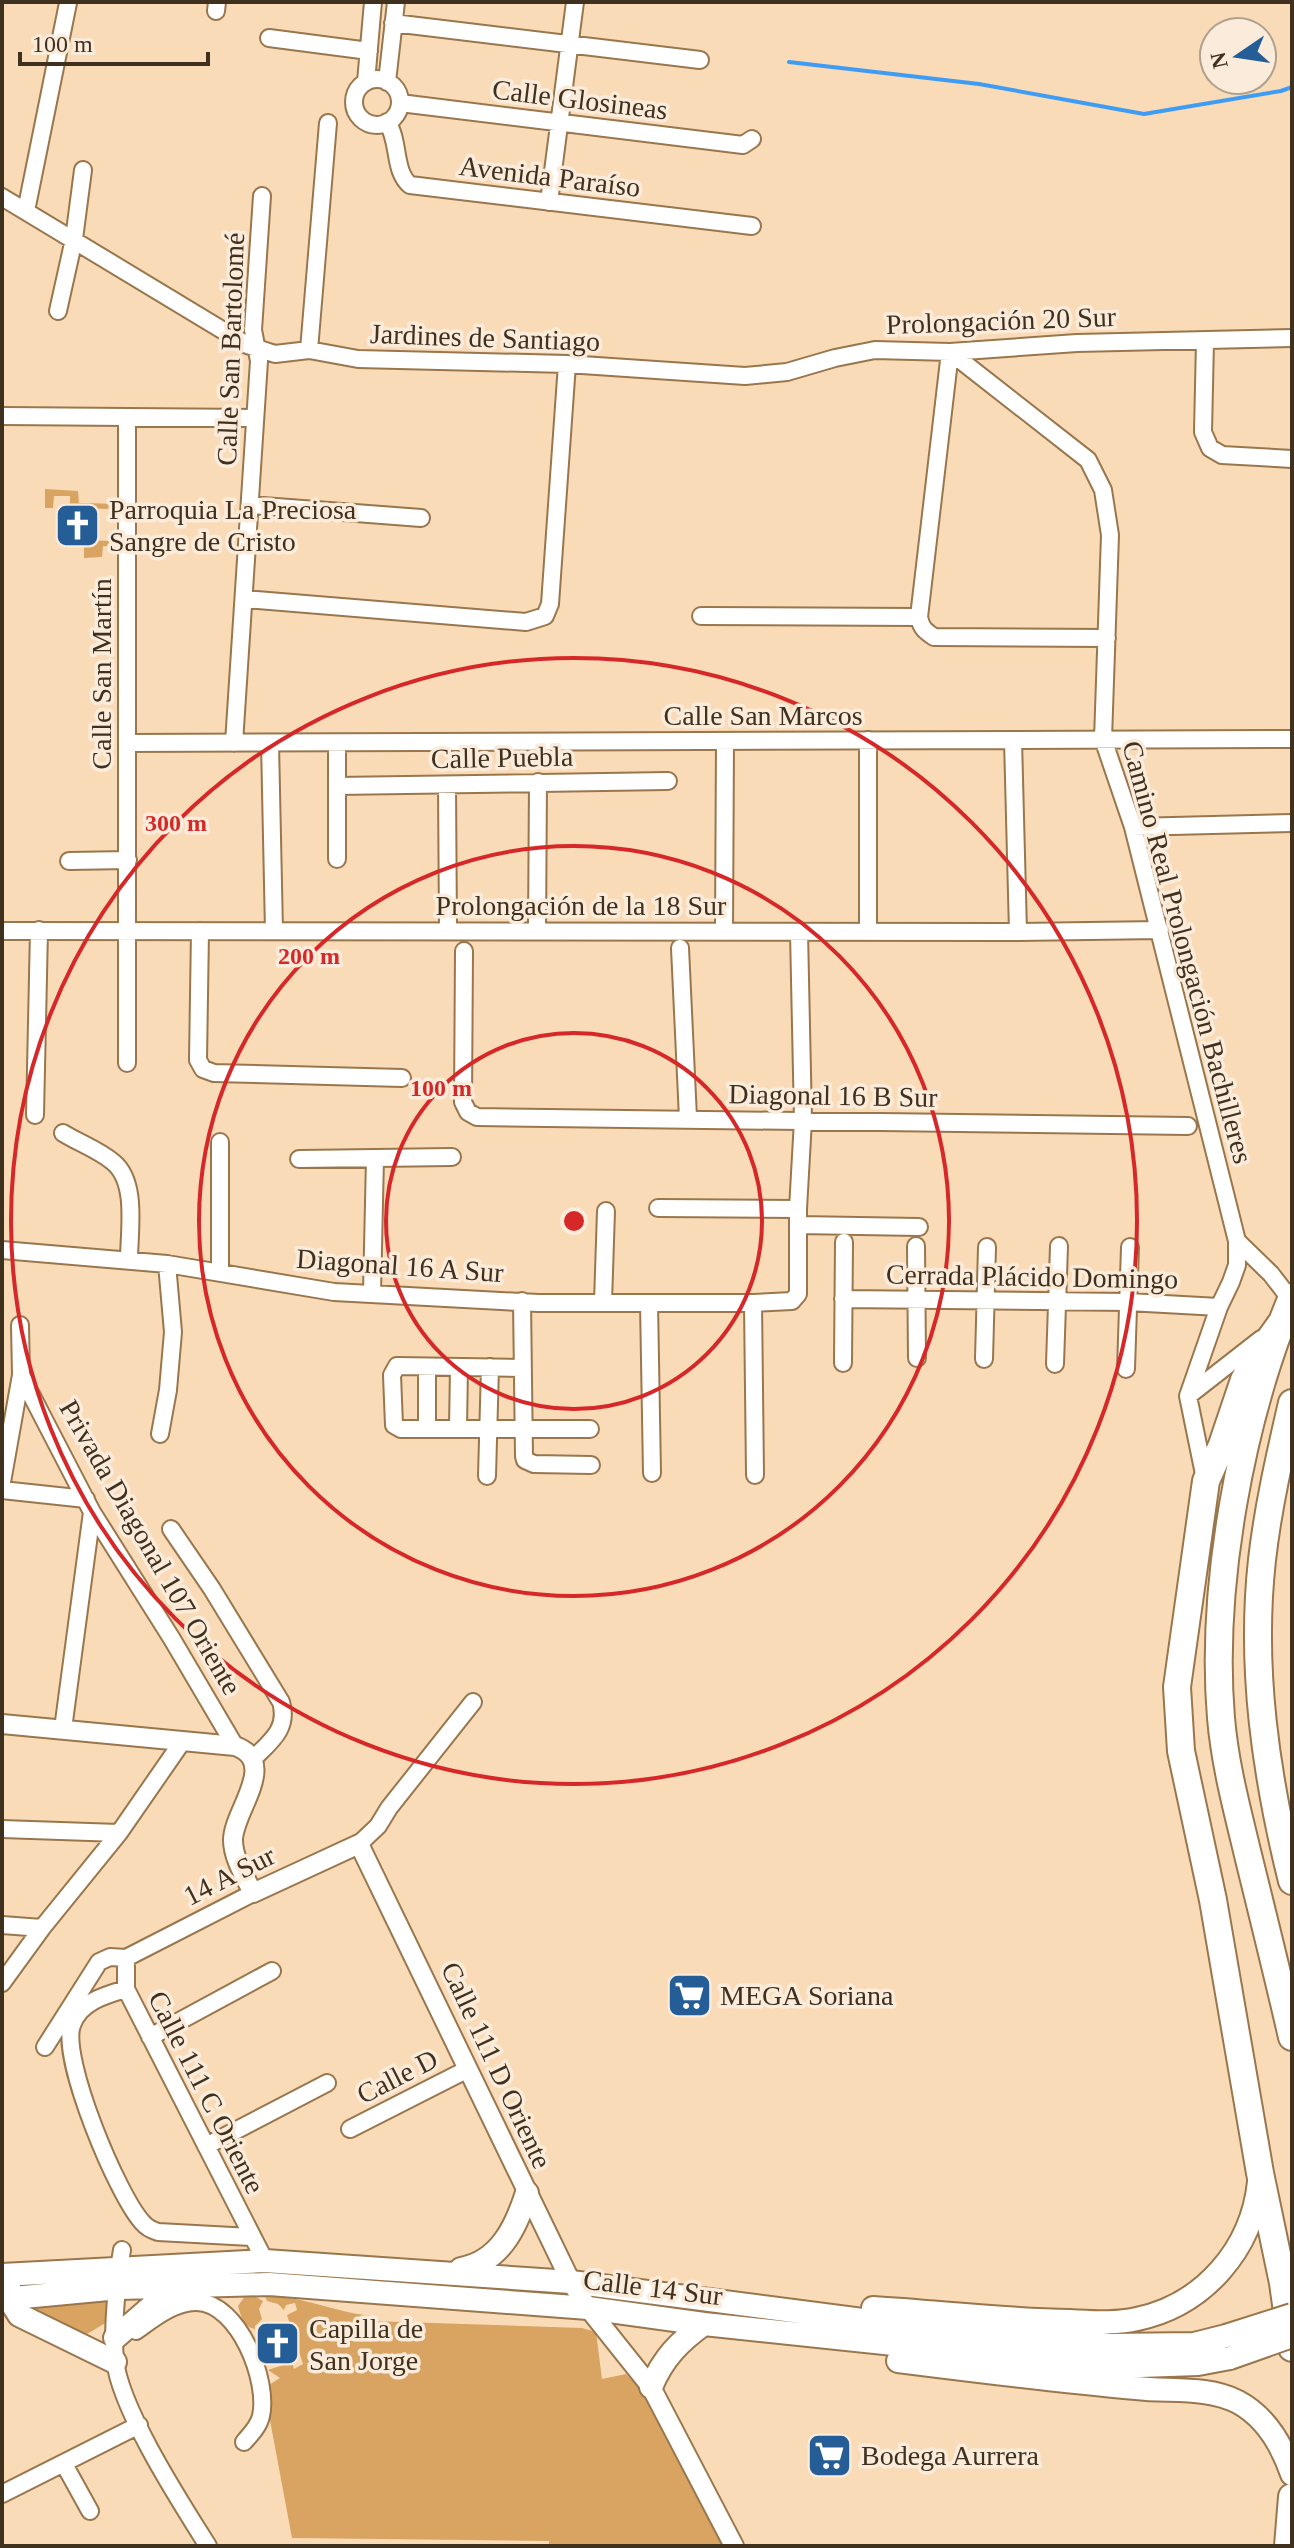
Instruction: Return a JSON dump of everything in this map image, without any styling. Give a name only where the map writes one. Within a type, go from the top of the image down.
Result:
[{"type":"highway","points":[[1289,1305],[1244,1380],[1206,1481],[1177,1687],[1181,1751],[1213,1900],[1260,2173],[1283,2283],[1292,2348]]},
{"type":"highway","points":[[1289,1305],[1255,1407],[1240,1468],[1219,1625],[1219,1673],[1228,1771],[1292,2037]]},
{"type":"highway","points":[[1292,1403],[1266,1528],[1258,1612],[1258,1678],[1269,1777],[1292,1881]]},
{"type":"highway","points":[[1288,2546],[1292,2497]]},
{"type":"main road","points":[[814,2314],[855,2307],[1048,2321],[1119,2322],[1165,2311],[1197,2293],[1229,2261],[1243,2238],[1257,2201],[1260,2173]]},
{"type":"main road","points":[[449,2271],[472,2267],[498,2249],[516,2224],[527,2193]]},
{"type":"main road","name":"Calle 14 Sur","points":[[5,2274],[265,2261],[449,2271],[571,2282],[814,2314],[924,2338],[1111,2367],[1198,2364],[1230,2358],[1292,2336]]},
{"type":"main road","name":"Calle 14 Sur","points":[[5,2299],[120,2268],[184,2285],[269,2284],[766,2331],[1161,2346],[1194,2344],[1292,2315]]},
{"type":"main road","points":[[5,2274],[5,2299],[19,2315],[115,2349],[152,2306],[184,2285]]},
{"type":"main road","points":[[651,2387],[672,2351],[698,2323]]},
{"type":"main road","points":[[766,2331],[796,2347],[1013,2376],[1228,2397],[1265,2423],[1283,2449],[1292,2474]]},
{"type":"street","points":[[366,82],[373,2]]},
{"type":"street","points":[[387,82],[396,2]]},
{"type":"street","points":[[549,202],[575,2]]},
{"type":"street","points":[[26,211],[68,3]]},
{"type":"street","points":[[393,23],[700,60]]},
{"type":"street","points":[[269,38],[369,51]]},
{"type":"street","points":[[380,79],[387,82],[397,92],[400,103],[397,112],[380,125],[367,123],[357,113],[354,99],[360,86],[380,79]]},
{"type":"street","name":"Calle Glosineas","points":[[400,103],[743,145],[752,139]]},
{"type":"street","name":"Avenida Paraíso","points":[[387,122],[393,130],[402,175],[410,185],[752,226]]},
{"type":"street","points":[[309,350],[328,123]]},
{"type":"street","points":[[58,311],[74,239],[83,170]]},
{"type":"street","name":"Calle San Bartolomé","points":[[234,743],[259,361],[253,330],[262,196]]},
{"type":"street","points":[[2,197],[255,347]]},
{"type":"street","name":"Prolongación 20 Sur","points":[[715,375],[787,372],[875,350],[950,352],[1077,343],[1292,338]]},
{"type":"street","points":[[1205,341],[1203,432],[1210,448],[1222,455],[1292,459]]},
{"type":"street","name":"Jardines de Santiago","points":[[255,347],[275,354],[309,350],[389,361],[567,364],[715,375]]},
{"type":"street","points":[[950,352],[919,617],[924,631],[934,637],[1107,638]]},
{"type":"street","name":"Camino Real Prolongación Bachilleres","points":[[950,352],[1077,450],[1096,472],[1107,507],[1110,535],[1103,739],[1133,827],[1237,1241],[1237,1265],[1188,1396]]},
{"type":"street","points":[[244,599],[526,622],[545,616],[550,604],[567,364]]},
{"type":"street","points":[[2,416],[255,418]]},
{"type":"street","name":"Calle San Martín","points":[[127,417],[127,1063]]},
{"type":"street","points":[[250,505],[421,518]]},
{"type":"street","points":[[701,616],[919,617]]},
{"type":"street","name":"Calle San Marcos","points":[[127,743],[1292,739]]},
{"type":"street","points":[[868,740],[868,931]]},
{"type":"street","points":[[1013,740],[1018,932]]},
{"type":"street","points":[[724,931],[725,741]]},
{"type":"street","points":[[270,743],[274,931]]},
{"type":"street","points":[[337,743],[337,859]]},
{"type":"street","name":"Calle Puebla","points":[[337,786],[668,781]]},
{"type":"street","points":[[537,931],[538,782]]},
{"type":"street","points":[[447,785],[448,930]]},
{"type":"street","points":[[1133,827],[1292,823]]},
{"type":"street","points":[[69,861],[128,860]]},
{"type":"street","points":[[35,1115],[39,930]]},
{"type":"street","name":"Prolongación de la 18 Sur","points":[[2,931],[1160,930]]},
{"type":"street","points":[[200,931],[198,1060],[203,1069],[214,1073],[402,1078]]},
{"type":"street","points":[[798,1217],[803,1120],[799,932]]},
{"type":"street","points":[[680,948],[688,1118]]},
{"type":"street","name":"Diagonal 16 B Sur","points":[[464,951],[463,1102],[468,1112],[477,1117],[1188,1126]]},
{"type":"street","points":[[63,1133],[113,1162],[123,1175],[129,1202],[129,1260]]},
{"type":"street","points":[[220,1142],[220,1272]]},
{"type":"street","points":[[299,1159],[452,1157]]},
{"type":"street","points":[[372,1293],[375,1158]]},
{"type":"street","points":[[658,1208],[919,1227]]},
{"type":"street","points":[[603,1302],[606,1211]]},
{"type":"street","name":"Diagonal 16 A Sur","points":[[2,1250],[167,1264],[334,1292],[522,1301],[753,1303],[788,1301],[798,1294],[798,1217]]},
{"type":"street","points":[[1206,1481],[1188,1396],[1289,1305],[1271,1274],[1237,1241]]},
{"type":"street","points":[[843,1363],[844,1242]]},
{"type":"street","points":[[916,1246],[917,1358]]},
{"type":"street","points":[[1055,1364],[1059,1246]]},
{"type":"street","points":[[984,1359],[987,1247]]},
{"type":"street","points":[[1126,1369],[1130,1247]]},
{"type":"street","points":[[160,1434],[173,1332],[167,1264]]},
{"type":"street","name":"Cerrada Plácido Domingo","points":[[843,1299],[1057,1300],[1219,1307]]},
{"type":"street","points":[[522,1301],[524,1456],[529,1462],[591,1465]]},
{"type":"street","points":[[649,1303],[652,1473]]},
{"type":"street","points":[[753,1303],[755,1475]]},
{"type":"street","points":[[2,1482],[21,1375],[20,1325]]},
{"type":"street","points":[[522,1368],[397,1366],[392,1375],[393,1420],[396,1427],[590,1429]]},
{"type":"street","points":[[427,1367],[427,1429]]},
{"type":"street","points":[[458,1428],[459,1367]]},
{"type":"street","points":[[487,1476],[490,1367]]},
{"type":"street","name":"Privada Diagonal 107 Oriente","points":[[21,1375],[89,1505],[235,1746]]},
{"type":"street","points":[[2,1490],[89,1505],[63,1729]]},
{"type":"street","points":[[171,1529],[212,1589],[281,1702],[284,1717],[282,1728],[253,1759]]},
{"type":"street","points":[[359,1844],[378,1826],[473,1702]]},
{"type":"street","points":[[2,1724],[235,1746],[248,1753],[253,1759],[255,1773],[233,1838],[236,1855],[253,1893]]},
{"type":"street","points":[[2,1983],[119,1833],[182,1742]]},
{"type":"street","points":[[2,1829],[119,1833]]},
{"type":"street","name":"14 A Sur","points":[[118,1958],[359,1844]]},
{"type":"street","name":"Calle 111 D Oriente","points":[[359,1844],[571,2282],[651,2387],[734,2546]]},
{"type":"street","points":[[2,1925],[42,1928]]},
{"type":"street","points":[[45,2047],[99,1962],[118,1958]]},
{"type":"street","name":"Calle 111 C Oriente","points":[[118,1958],[126,1989],[265,2261]]},
{"type":"street","points":[[150,2037],[272,1971]]},
{"type":"street","points":[[126,1989],[104,1995],[86,2006],[72,2024],[70,2048],[93,2125],[129,2203],[148,2228],[158,2232],[251,2237]]},
{"type":"street","name":"Calle D","points":[[350,2129],[468,2069]]},
{"type":"street","points":[[206,2146],[327,2083]]},
{"type":"street","points":[[120,2268],[115,2349],[124,2394],[208,2546]]},
{"type":"street","points":[[115,2349],[176,2307],[198,2301],[217,2309],[236,2326],[245,2340],[261,2382],[260,2420],[244,2442]]},
{"type":"street","points":[[2,2494],[139,2425]]},
{"type":"street","points":[[64,2464],[90,2511]]},
{"type":"shaded area","points":[[45,489],[78,491],[79,503],[125,504],[125,516],[111,516],[111,509],[70,508],[70,496],[54,496],[53,508],[45,508]]},
{"type":"shaded area","points":[[111,533],[127,534],[126,547],[103,546],[102,557],[84,558],[84,540],[110,541]]},
{"type":"shaded area","points":[[252,2295],[263,2301],[259,2309],[262,2319],[255,2329],[245,2323],[238,2306],[245,2296]]},
{"type":"shaded area","points":[[265,2296],[371,2316],[372,2321],[582,2328],[596,2332],[602,2379],[626,2374],[650,2399],[728,2546],[549,2546],[549,2541],[292,2538],[264,2388],[280,2378],[268,2370],[292,2362],[294,2369],[303,2364],[287,2315],[297,2310],[295,2303],[286,2305],[284,2310],[278,2304],[267,2301]]},
{"type":"shaded area","points":[[109,2298],[107,2322],[82,2337],[16,2306]]},
{"type":"waterway","points":[[789,62],[979,84],[1144,114],[1292,87]]},
{"type":"place","name":"Parroquia La Preciosa Sangre de Cristo","points":[[78,525]]},
{"type":"place","name":"MEGA Soriana","points":[[689,1995]]},
{"type":"place","name":"Capilla de San Jorge","points":[[278,2344]]},
{"type":"place","name":"Bodega Aurrera","points":[[830,2455]]}]
